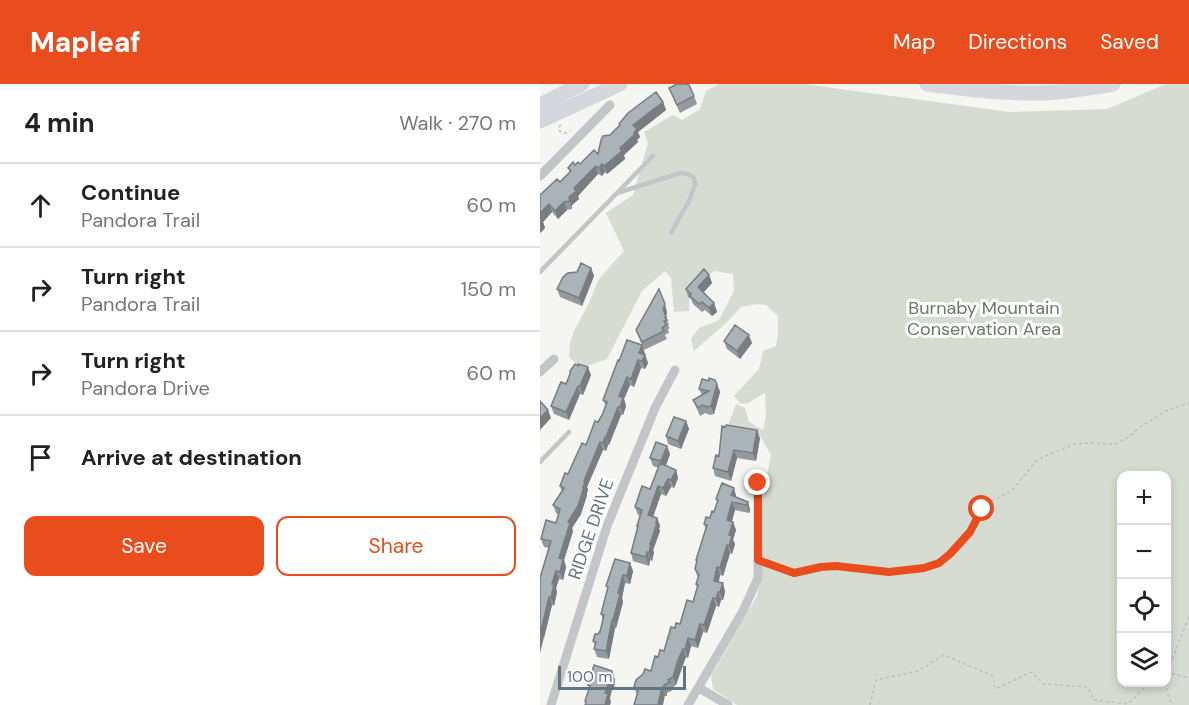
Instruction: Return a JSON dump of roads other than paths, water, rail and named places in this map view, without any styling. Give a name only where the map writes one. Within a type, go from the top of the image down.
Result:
[{"type":"main road","points":[[540,105],[582,84]]},
{"type":"main road","points":[[540,121],[620,84]]},
{"type":"main road","points":[[927,84],[1007,92],[1044,93],[1113,84]]},
{"type":"street","points":[[540,176],[610,105]]},
{"type":"street","points":[[540,372],[554,359]]},
{"type":"street","name":"RIDGE DRIVE","points":[[551,705],[607,526],[655,408],[675,370]]},
{"type":"street","points":[[688,705],[743,611],[758,578],[758,483]]},
{"type":"street","points":[[699,688],[728,705]]},
{"type":"lane","points":[[540,272],[653,156]]},
{"type":"lane","points":[[617,193],[673,175],[691,174],[694,178],[693,191],[671,233]]},
{"type":"lane","points":[[540,462],[569,432]]},
{"type":"park label","name":"Burnaby Mountain Conservation Area","points":[[984,318]]}]
